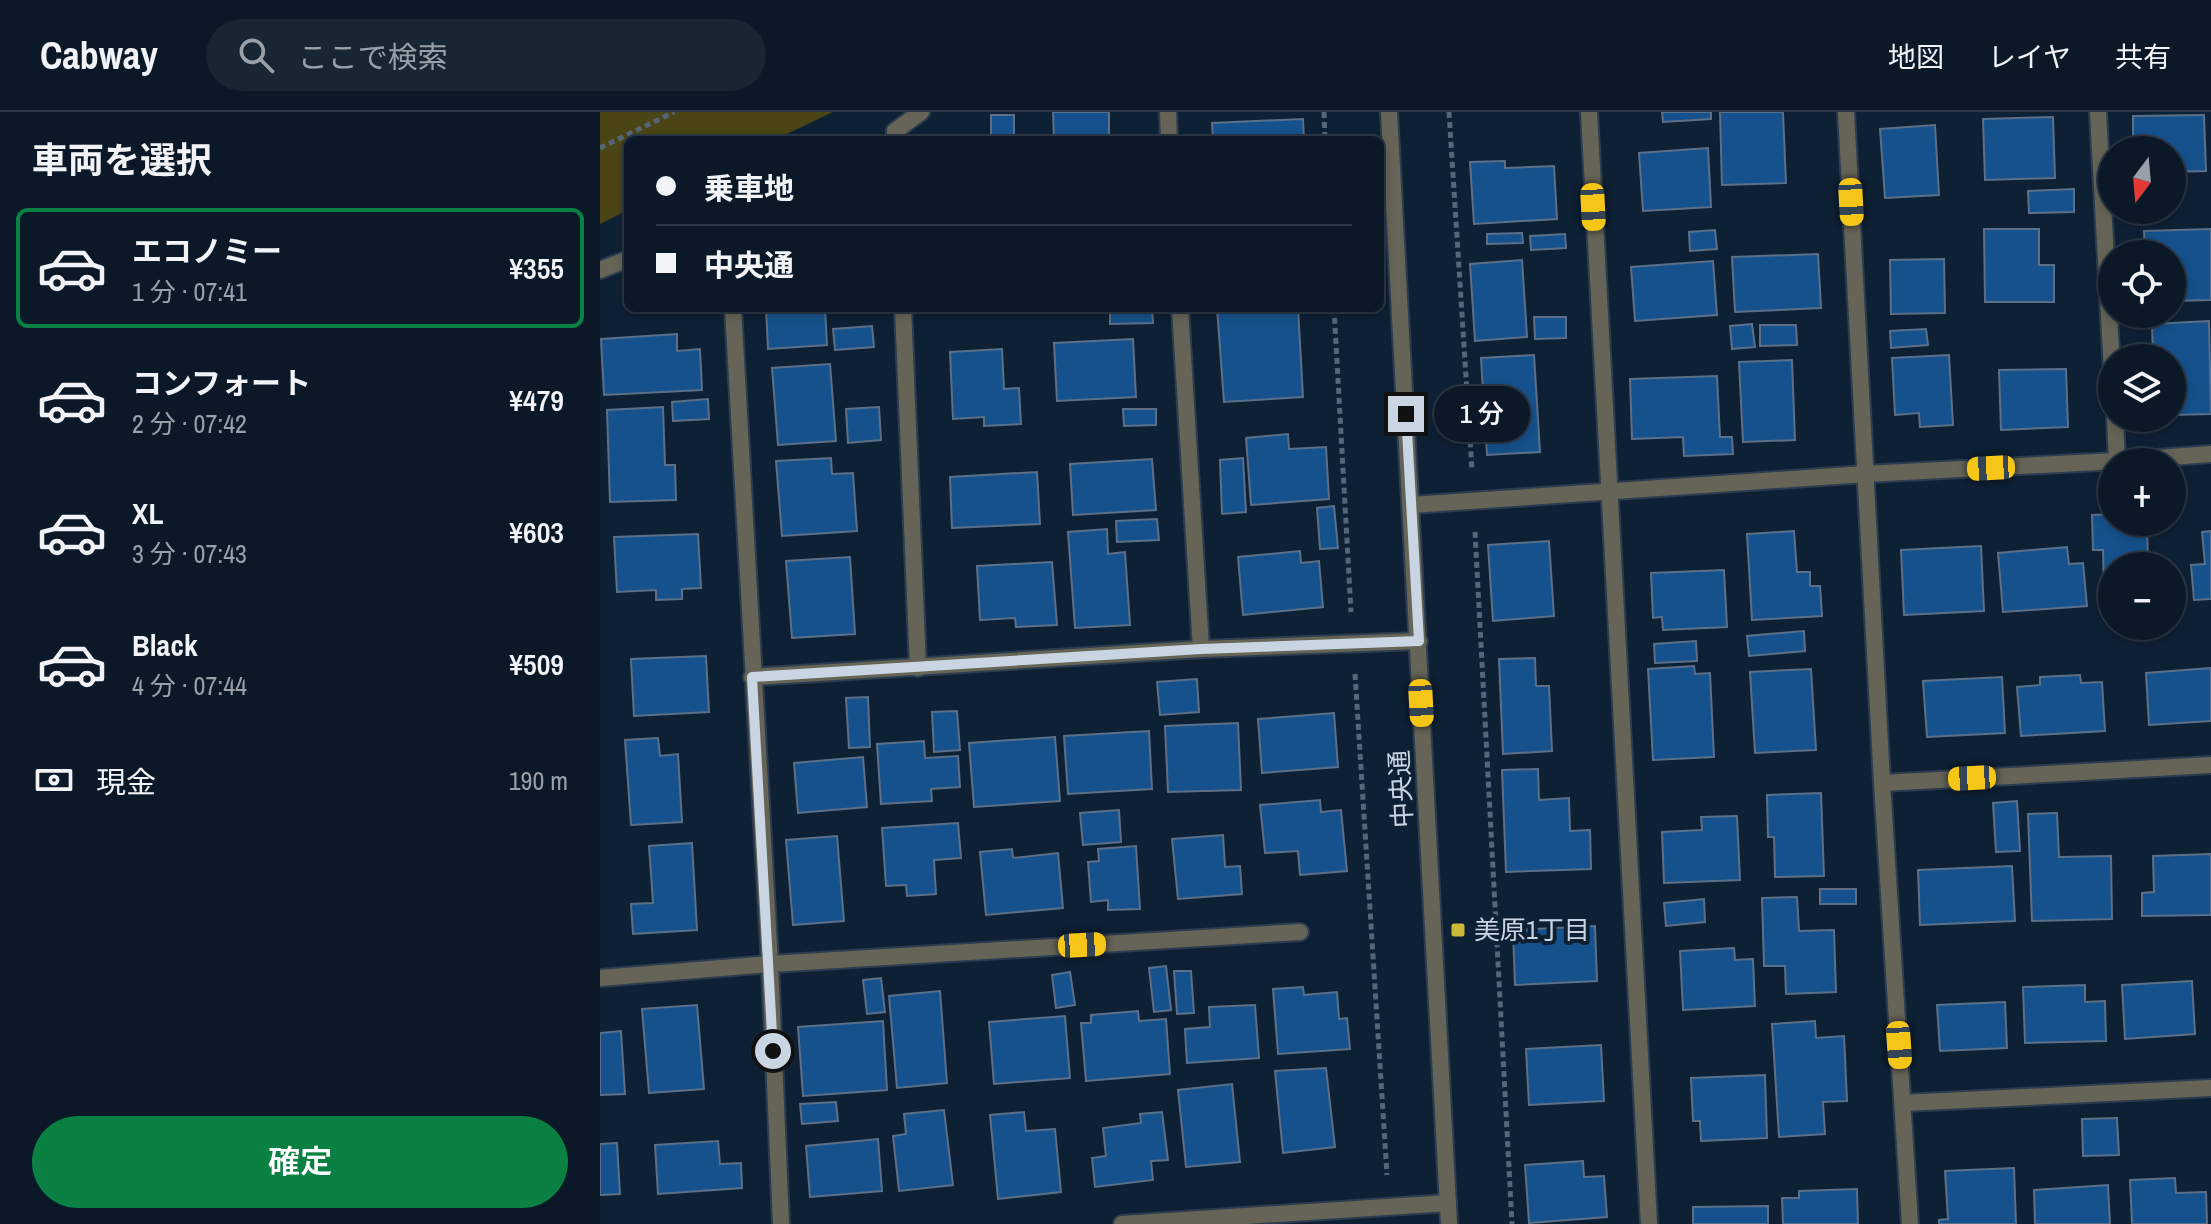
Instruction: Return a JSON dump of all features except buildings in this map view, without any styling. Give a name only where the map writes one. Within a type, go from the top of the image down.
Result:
[{"type":"street","points":[[895,136],[895,131],[921,112]]},
{"type":"street","points":[[1168,112],[1169,136]]},
{"type":"street","name":"中央通","points":[[1389,112],[1449,1224]]},
{"type":"street","points":[[1589,112],[1649,1224]]},
{"type":"street","points":[[1846,112],[1882,783],[1910,1224]]},
{"type":"street","points":[[2098,112],[2111,344]]},
{"type":"street","points":[[600,270],[624,261]]},
{"type":"street","points":[[733,312],[770,964],[781,1224]]},
{"type":"street","points":[[903,312],[918,668]]},
{"type":"street","points":[[1180,312],[1201,649]]},
{"type":"street","points":[[2186,456],[2211,454]]},
{"type":"street","points":[[1411,505],[1607,490],[2098,462]]},
{"type":"street","points":[[752,677],[1201,649],[1419,641]]},
{"type":"street","points":[[1882,783],[2211,765]]},
{"type":"street","points":[[600,978],[770,964],[1300,932]]},
{"type":"street","points":[[1903,1103],[2211,1088]]},
{"type":"street","points":[[1122,1224],[1448,1203]]},
{"type":"path","points":[[625,136],[674,112]]},
{"type":"path","points":[[1324,112],[1325,136]]},
{"type":"path","points":[[1449,112],[1512,1224]]},
{"type":"path","points":[[600,148],[624,136]]},
{"type":"path","points":[[1334,312],[1389,1207]]},
{"type":"shaded area","points":[[600,112],[833,112],[782,136],[624,136],[624,212],[600,224]]},
{"type":"place","name":"美原1丁目","points":[[1458,930]]},
{"type":"route","points":[[773,1051],[752,677],[1201,649],[1419,641],[1406,414]]}]
